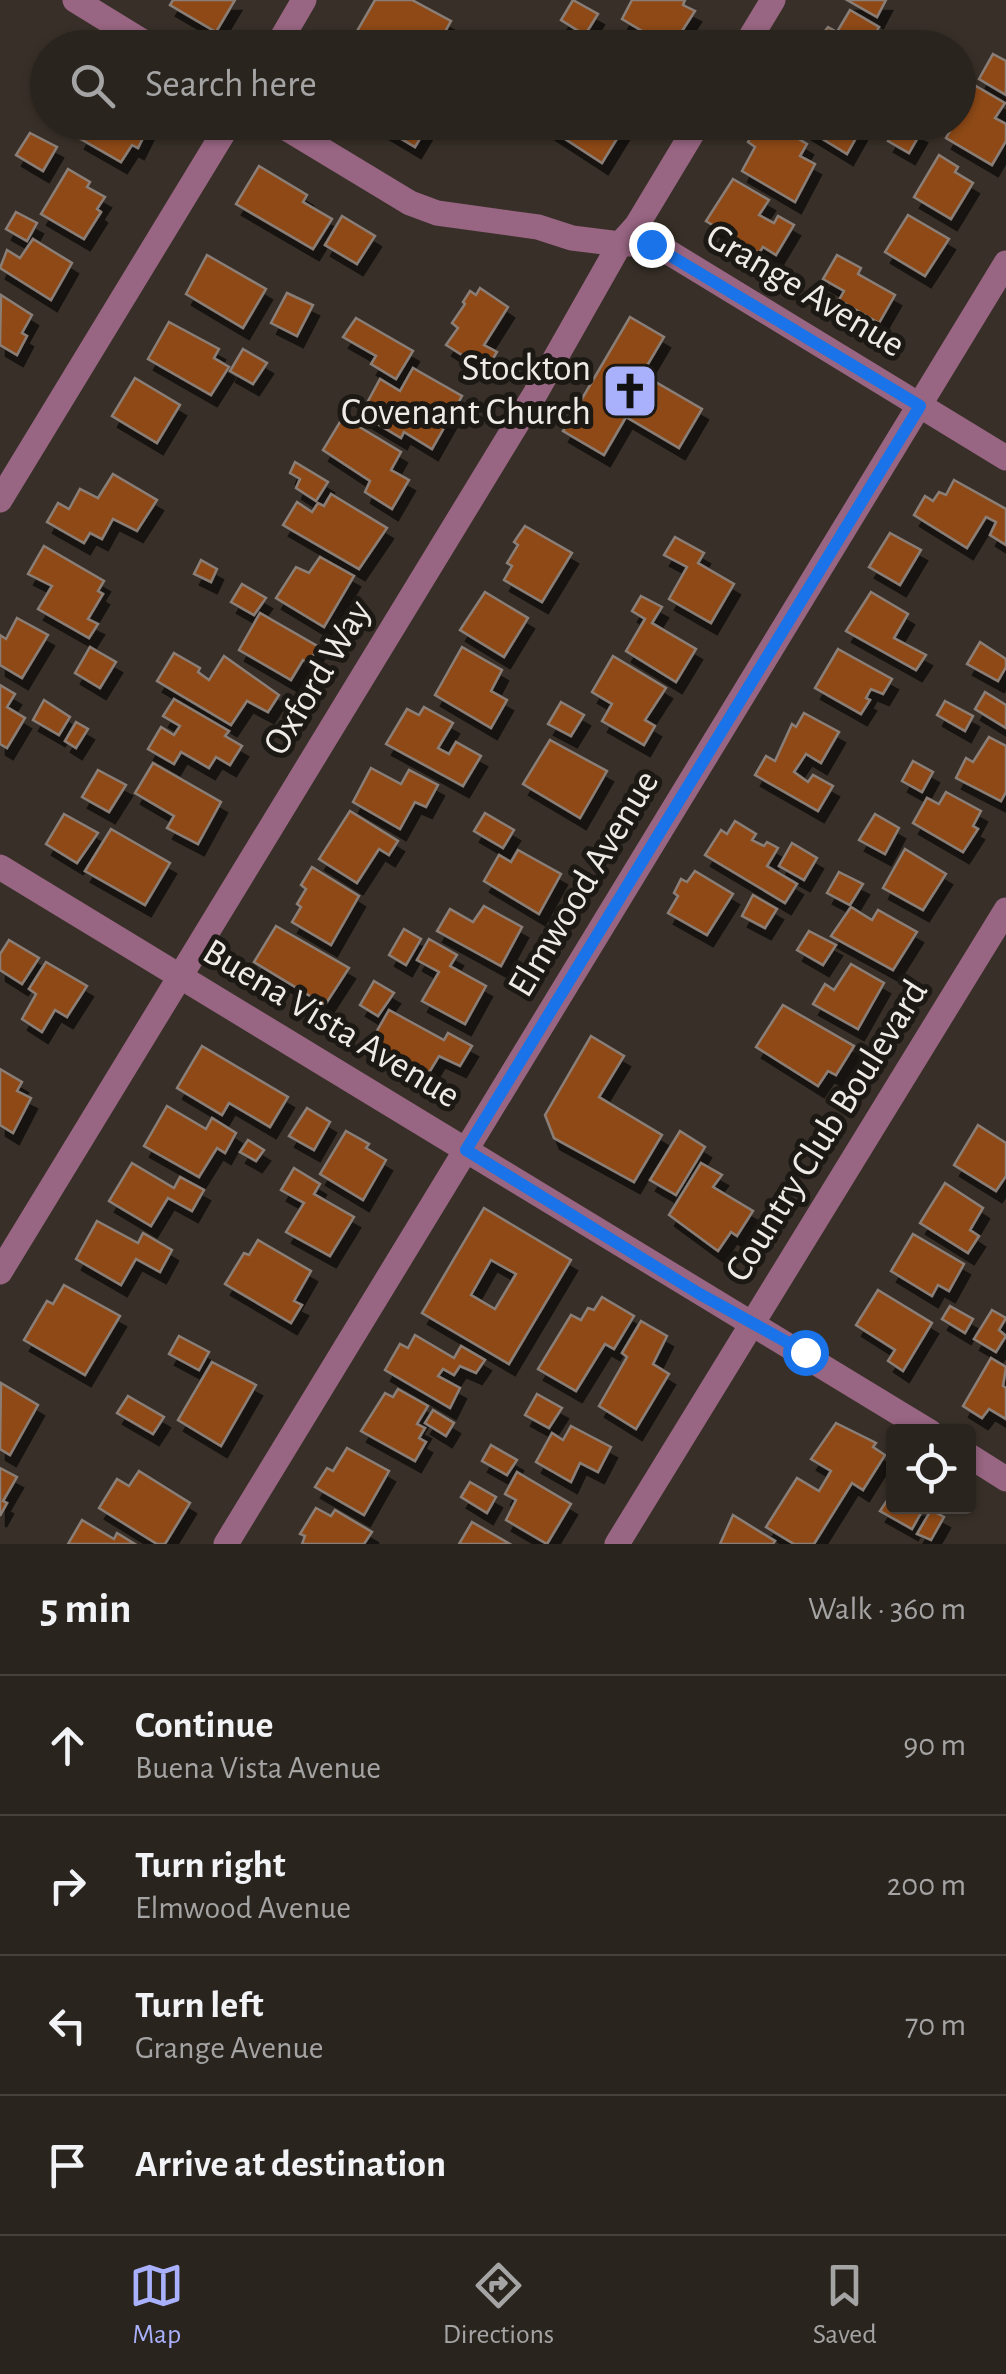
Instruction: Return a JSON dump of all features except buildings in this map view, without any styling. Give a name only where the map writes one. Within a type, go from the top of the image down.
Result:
[{"type":"street","points":[[75,0],[124,30]]},
{"type":"street","points":[[286,30],[304,0]]},
{"type":"street","points":[[755,30],[773,0]]},
{"type":"street","points":[[0,500],[219,140]]},
{"type":"street","name":"Grange Avenue","points":[[306,140],[410,203],[437,212],[538,228],[572,238],[651,244],[665,250],[1006,458]]},
{"type":"street","name":"Oxford Way","points":[[0,1272],[535,394],[620,244],[637,224],[688,140]]},
{"type":"street","name":"Elmwood Avenue","points":[[226,1544],[1006,263]]},
{"type":"street","name":"Buena Vista Avenue","points":[[0,867],[917,1424]]},
{"type":"street","name":"Country Club Boulevard","points":[[617,1544],[1006,910]]},
{"type":"street","points":[[976,1461],[1006,1479]]},
{"type":"place","name":"Stockton Covenant Church","points":[[630,391]]},
{"type":"route","points":[[651,244],[920,406],[466,1150],[698,1293],[805,1352]]}]
